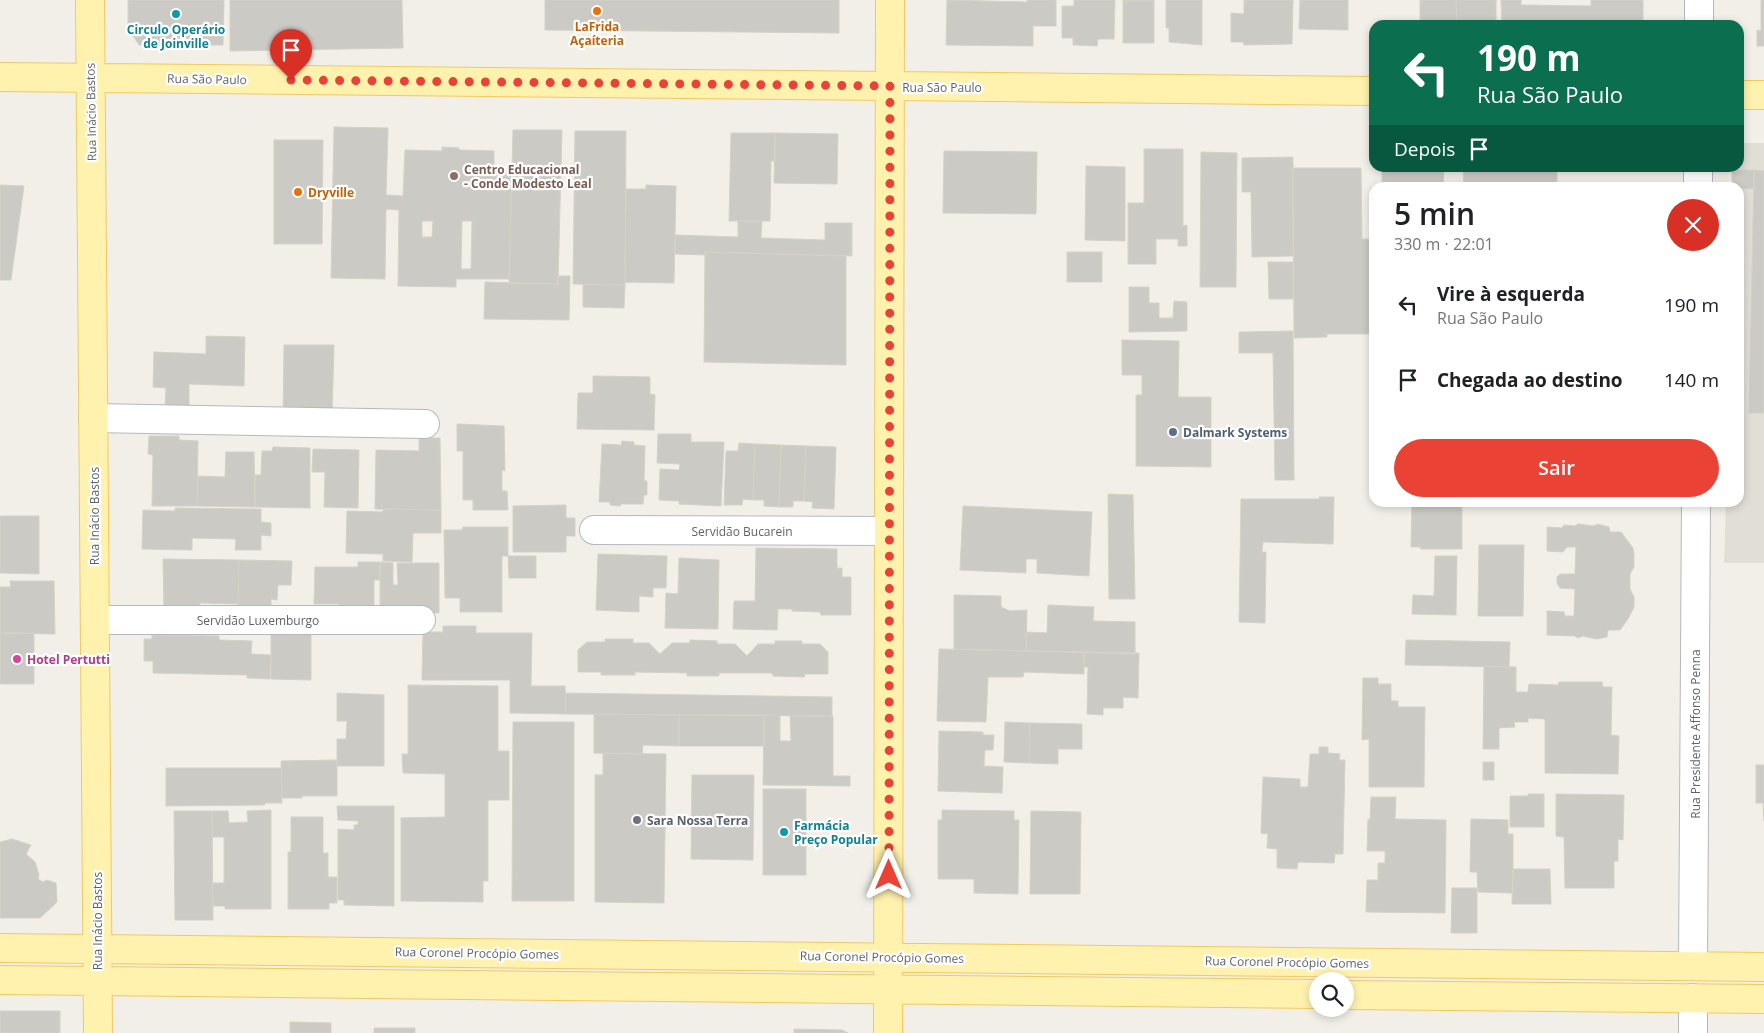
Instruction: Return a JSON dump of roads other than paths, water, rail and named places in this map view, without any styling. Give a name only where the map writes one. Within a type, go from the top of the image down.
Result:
[{"type":"main road","name":"Rua Inácio Bastos","points":[[90,0],[98,1033]]},
{"type":"main road","points":[[888,1033],[890,0]]},
{"type":"main road","name":"Rua São Paulo","points":[[0,76],[1369,91]]},
{"type":"main road","points":[[1744,95],[1764,95]]},
{"type":"main road","name":"Rua Coronel Procópio Gomes","points":[[0,948],[1764,967]]},
{"type":"main road","points":[[0,980],[1309,994]]},
{"type":"main road","points":[[1354,995],[1764,999]]},
{"type":"street","points":[[1699,20],[1700,0]]},
{"type":"street","points":[[93,418],[425,424]]},
{"type":"street","name":"Rua Presidente Affonso Penna","points":[[1693,966],[1696,507]]},
{"type":"street","name":"Servidão Bucarein","points":[[594,530],[890,531]]},
{"type":"street","name":"Servidão Luxemburgo","points":[[95,620],[421,620]]},
{"type":"street","points":[[1693,998],[1693,1033]]},
{"type":"place","name":"LaFrida Açaíteria","points":[[597,11]]},
{"type":"place","name":"Circulo Operário de Joinville","points":[[176,14]]},
{"type":"place","name":"Centro Educacional - Conde Modesto Leal","points":[[454,176]]},
{"type":"place","name":"Dryville","points":[[298,192]]},
{"type":"place","name":"Dalmark Systems","points":[[1173,432]]},
{"type":"place","name":"Hotel Pertutti","points":[[17,659]]},
{"type":"place","name":"Sara Nossa Terra","points":[[637,820]]},
{"type":"place","name":"Farmácia Preço Popular","points":[[784,832]]}]
